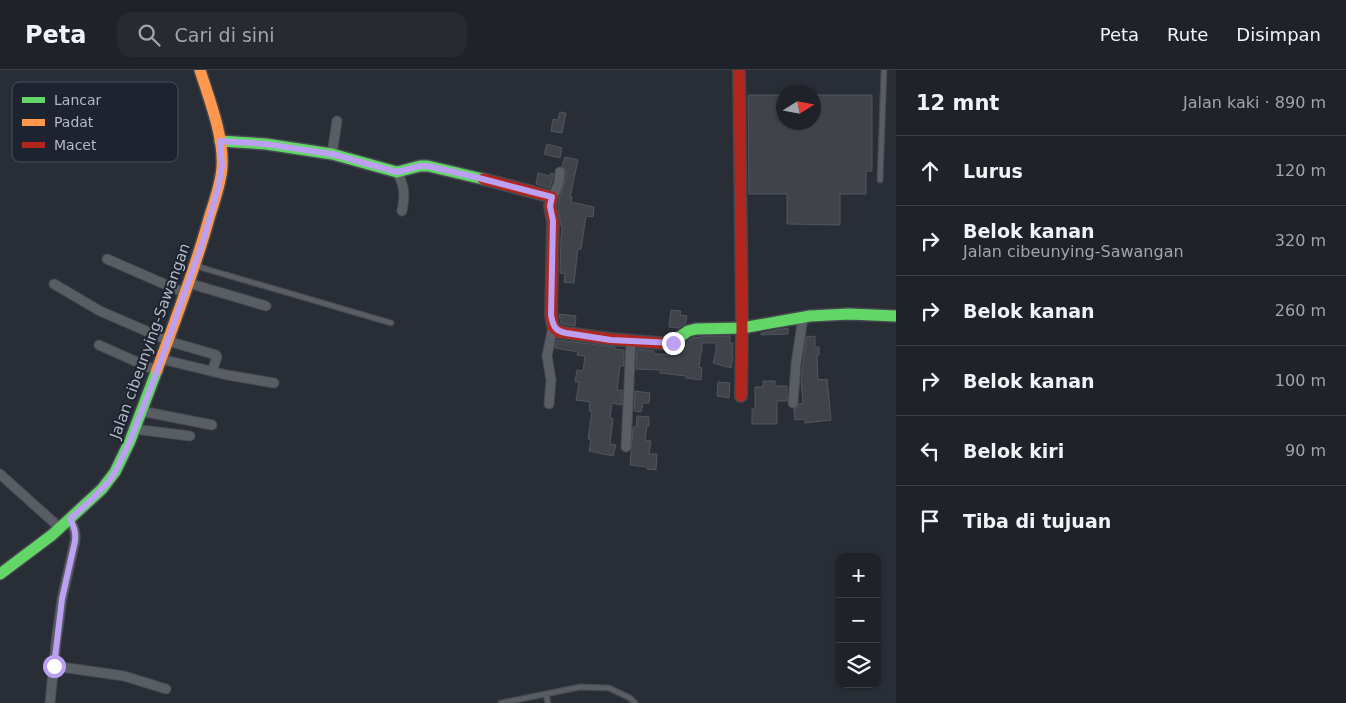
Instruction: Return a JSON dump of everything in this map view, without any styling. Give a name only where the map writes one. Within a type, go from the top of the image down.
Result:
[{"type":"street","name":"Jalan cibeunying-Sawangan","points":[[0,574],[60,528],[109,481],[115,472],[141,412],[194,266],[218,188],[222,166],[220,141],[214,114],[200,70]]},
{"type":"street","points":[[739,70],[741,396]]},
{"type":"street","points":[[332,154],[337,121]]},
{"type":"street","points":[[220,141],[266,144],[332,154],[397,172],[420,166],[428,166],[552,197]]},
{"type":"street","points":[[397,172],[404,188],[402,211]]},
{"type":"street","points":[[549,404],[551,380],[547,356],[554,327],[551,315],[553,221],[550,206],[556,191],[560,172]]},
{"type":"street","points":[[107,259],[186,288],[266,306]]},
{"type":"street","points":[[54,284],[100,311],[168,341],[216,355],[212,371]]},
{"type":"street","points":[[554,327],[559,332],[671,344],[688,331],[696,329],[742,328],[803,317],[849,314],[896,316]]},
{"type":"street","points":[[793,403],[796,364],[803,317]]},
{"type":"street","points":[[626,447],[631,341]]},
{"type":"street","points":[[99,345],[157,371]]},
{"type":"street","points":[[161,359],[227,375],[274,383]]},
{"type":"street","points":[[141,412],[212,424]]},
{"type":"street","points":[[134,429],[190,436]]},
{"type":"street","points":[[0,474],[60,528]]},
{"type":"street","points":[[50,703],[62,599],[76,534],[70,519]]},
{"type":"street","points":[[54,666],[124,676],[166,689]]},
{"type":"lane","points":[[880,180],[884,70]]},
{"type":"lane","points":[[194,266],[392,323]]},
{"type":"lane","points":[[500,703],[580,686],[608,688],[630,698],[635,703]]},
{"type":"lane","points":[[546,694],[548,703]]},
{"type":"building","points":[[748,95],[776,95],[776,130],[821,130],[821,95],[872,95],[872,171],[866,171],[866,194],[840,194],[840,225],[787,224],[787,194],[749,194]]},
{"type":"building","points":[[560,112],[566,113],[562,133],[551,131],[553,119],[558,120]]},
{"type":"building","points":[[547,144],[562,148],[560,158],[544,154]]},
{"type":"building","points":[[565,157],[578,160],[570,197],[572,197],[571,202],[594,207],[593,217],[586,216],[581,249],[578,249],[574,283],[564,282],[565,274],[560,273],[562,226],[558,206],[566,179],[566,170],[562,166]]},
{"type":"building","points":[[538,173],[550,176],[551,173],[554,174],[550,188],[536,184]]},
{"type":"building","points":[[671,310],[681,311],[680,315],[687,316],[686,323],[678,328],[669,327]]},
{"type":"building","points":[[559,314],[576,316],[575,326],[562,324]]},
{"type":"building","points":[[788,328],[788,334],[761,335],[761,333]]},
{"type":"building","points":[[730,336],[730,343],[733,343],[731,368],[713,363],[716,343],[702,343],[699,367],[702,368],[701,380],[660,373],[660,370],[636,369],[637,349],[654,351],[654,354],[668,354],[668,352],[677,349],[686,350],[686,343],[692,338]]},
{"type":"building","points":[[815,336],[815,347],[819,347],[819,355],[817,355],[818,380],[827,379],[831,420],[805,423],[805,419],[795,420],[794,409],[803,403],[801,381],[806,337]]},
{"type":"building","points":[[557,340],[615,347],[615,349],[624,350],[624,366],[620,366],[617,390],[622,390],[622,405],[612,403],[610,418],[613,419],[610,444],[616,445],[613,456],[589,451],[591,439],[588,439],[592,411],[589,411],[590,402],[576,400],[579,382],[575,382],[577,370],[583,371],[585,356],[577,355],[578,352],[555,348]]},
{"type":"building","points":[[763,381],[775,381],[775,386],[787,386],[787,401],[777,401],[777,424],[752,424],[752,409],[755,409],[755,387],[763,387]]},
{"type":"building","points":[[718,382],[730,383],[729,398],[717,396]]},
{"type":"building","points":[[635,391],[650,393],[649,403],[643,403],[641,412],[634,411]]},
{"type":"building","points":[[637,416],[649,417],[649,426],[647,426],[645,440],[651,441],[649,454],[657,454],[656,470],[630,465],[633,427],[636,427]]},
{"type":"traffic: fast","points":[[220,141],[266,144],[332,154],[397,172],[420,166],[428,166],[483,179]]},
{"type":"traffic: fast","points":[[674,341],[688,331],[696,329],[742,328],[810,316],[849,314],[896,316]]},
{"type":"traffic: fast","points":[[0,574],[52,535],[102,489],[115,472],[130,441],[157,370]]},
{"type":"traffic: slow","points":[[157,370],[197,259],[221,174],[221,143],[200,70]]},
{"type":"traffic: jam","points":[[739,70],[741,396]]},
{"type":"traffic: jam","points":[[483,179],[552,197],[550,206],[553,221],[551,315],[553,327],[559,332],[611,339],[671,344],[674,341]]},
{"type":"route","points":[[54,666],[62,599],[76,534],[70,519],[109,481],[130,441],[203,241],[218,188],[222,166],[220,141],[266,144],[332,154],[397,172],[420,166],[428,166],[552,197],[550,206],[553,221],[551,315],[554,327],[559,332],[611,340],[673,343]]}]
